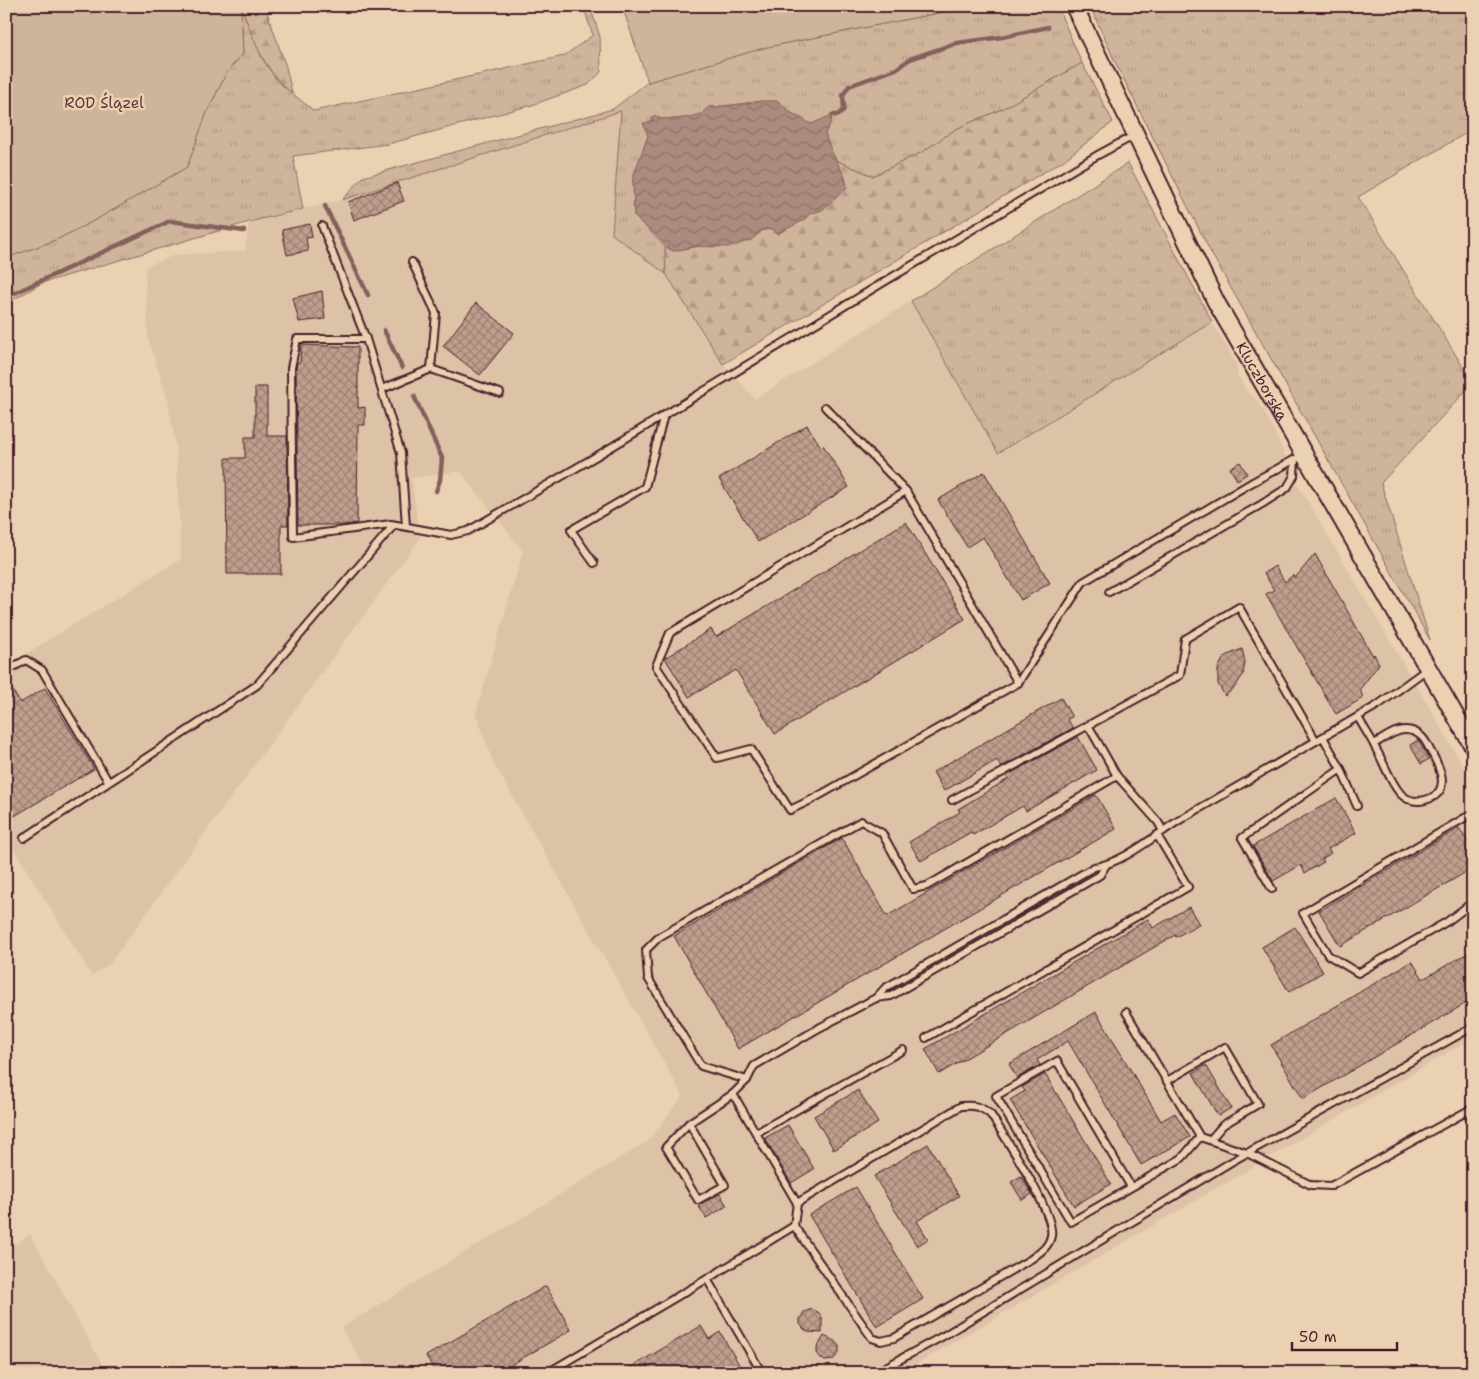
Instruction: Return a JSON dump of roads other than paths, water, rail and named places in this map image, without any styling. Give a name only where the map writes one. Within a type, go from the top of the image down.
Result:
[{"type":"street","name":"Kluczborska","points":[[1074,6],[1216,302],[1300,457],[1473,746]]},
{"type":"lane","points":[[366,338],[297,339],[291,368],[293,537],[394,525],[451,535],[468,532],[1088,161],[1136,135]]},
{"type":"lane","points":[[322,226],[366,338],[401,453],[406,526]]},
{"type":"lane","points":[[412,262],[436,313],[431,369]]},
{"type":"lane","points":[[382,389],[431,369],[500,394]]},
{"type":"lane","points":[[825,407],[906,491],[1018,683]]},
{"type":"lane","points":[[594,563],[571,530],[645,487],[664,414]]},
{"type":"lane","points":[[1109,592],[1287,488],[1294,476],[1300,457]]},
{"type":"lane","points":[[906,491],[670,633],[656,666],[716,758],[751,749],[790,810],[813,799],[1018,683],[1083,582],[1250,483],[1300,457]]},
{"type":"lane","points":[[24,838],[108,781],[257,685],[394,525]]},
{"type":"lane","points":[[952,800],[1180,675],[1185,639],[1239,607],[1316,741]]},
{"type":"lane","points":[[6,671],[26,660],[42,670],[108,781]]},
{"type":"lane","points":[[689,1123],[725,1185],[698,1200],[666,1147],[689,1123],[733,1094],[747,1080],[754,1066],[819,1028],[876,998],[885,988],[912,972],[1094,867],[1106,865],[1358,717],[1428,669]]},
{"type":"lane","points":[[1358,717],[1398,791],[1405,798],[1422,801],[1431,798],[1437,793],[1442,778],[1441,770],[1422,737],[1415,732],[1404,730],[1394,732],[1374,744]]},
{"type":"lane","points":[[926,1038],[1188,888],[1160,833],[1158,822],[1117,776],[1088,725]]},
{"type":"lane","points":[[1323,737],[1341,769],[1357,806]]},
{"type":"lane","points":[[1272,889],[1242,838],[1341,769]]},
{"type":"lane","points":[[747,1080],[702,1066],[648,978],[646,950],[659,937],[861,821],[882,833],[913,889],[927,886],[1117,776]]},
{"type":"lane","points":[[1473,823],[1471,814],[1303,913],[1328,955],[1358,973],[1448,921],[1473,902]]},
{"type":"lane","points":[[1126,1012],[1200,1136],[1248,1153],[1311,1185],[1332,1186],[1473,1108]]},
{"type":"lane","points":[[875,1373],[952,1331],[1248,1153],[1473,1027]]},
{"type":"lane","points":[[1167,1081],[1225,1047],[1258,1104],[1223,1126],[1210,1140]]},
{"type":"lane","points":[[756,1133],[903,1050]]},
{"type":"lane","points":[[1131,1187],[1057,1061],[996,1096],[1072,1222],[1182,1158],[1200,1136]]},
{"type":"lane","points":[[733,1094],[796,1203],[794,1226],[872,1338],[880,1341],[894,1338],[1031,1259],[1044,1248],[1052,1235],[1048,1217],[1038,1192],[991,1115],[983,1108],[974,1105],[961,1106],[796,1203]]},
{"type":"lane","points":[[547,1373],[794,1226]]},
{"type":"lane","points":[[707,1279],[762,1373]]},
{"type":"water","points":[[778,101],[790,112],[811,124],[832,115],[831,122],[825,133],[843,173],[847,187],[822,210],[809,214],[804,220],[777,234],[773,229],[763,230],[751,240],[729,247],[699,246],[673,251],[634,215],[633,177],[648,136],[643,123],[651,122],[654,115],[661,119],[680,119],[701,114],[709,107]]},
{"type":"waterway","points":[[832,115],[839,115],[844,109],[843,95],[849,86],[896,69],[910,59],[957,43],[1002,37],[1048,27]]},
{"type":"waterway","points":[[325,206],[368,295]]},
{"type":"waterway","points":[[6,297],[170,221],[244,231]]},
{"type":"waterway","points":[[384,330],[402,368]]},
{"type":"waterway","points":[[414,396],[442,458],[440,480],[436,491]]},
{"type":"park label","name":"ROD Ślązel","points":[[104,103]]}]
